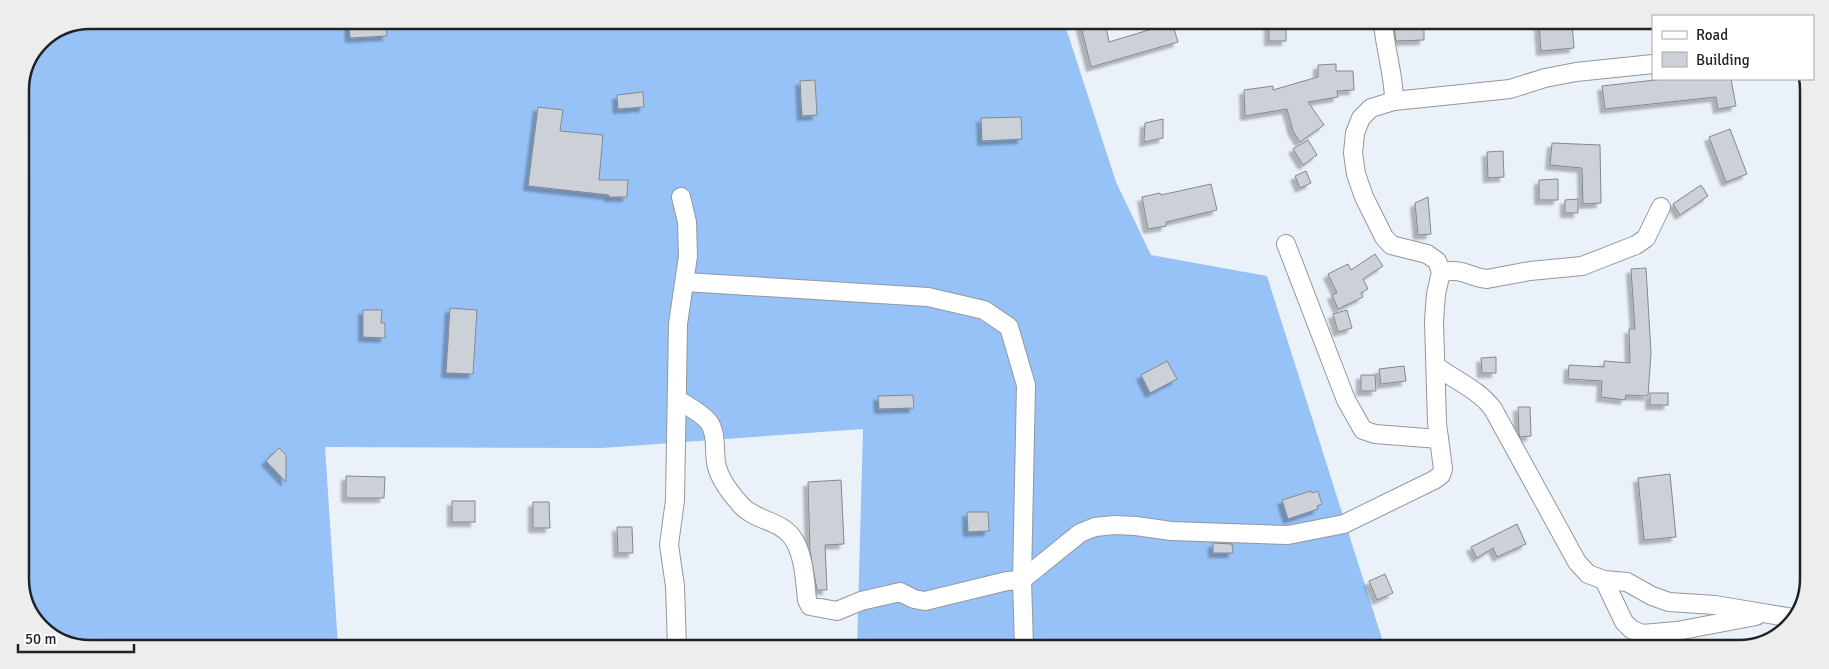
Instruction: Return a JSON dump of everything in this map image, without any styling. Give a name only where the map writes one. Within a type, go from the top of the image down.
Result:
[{"type":"street","points":[[1384,29],[1390,76],[1394,84],[1394,101]]},
{"type":"street","points":[[676,399],[708,421],[713,430],[716,463],[720,474],[741,505],[752,515],[784,528],[792,536],[798,547],[807,600],[810,606],[837,611],[861,601],[900,592],[914,599],[925,601],[1007,581],[1022,580],[1080,533],[1095,527],[1122,525],[1171,531],[1288,535],[1344,524],[1440,475],[1443,460],[1439,438],[1434,321],[1436,294],[1441,272],[1437,261],[1427,254],[1391,245],[1384,237],[1364,197],[1356,174],[1353,153],[1355,132],[1361,118],[1371,108],[1394,101],[1510,89],[1545,78],[1576,72],[1652,64]]},
{"type":"street","points":[[677,640],[675,586],[669,545],[675,500],[678,324],[688,256],[687,222],[681,197]]},
{"type":"street","points":[[1441,272],[1463,271],[1487,279],[1592,264],[1642,242],[1661,207]]},
{"type":"street","points":[[1286,244],[1346,400],[1363,430],[1375,434],[1439,438]]},
{"type":"street","points":[[684,282],[928,297],[984,310],[1009,327],[1026,385],[1022,580],[1024,640]]},
{"type":"street","points":[[1436,366],[1454,379],[1470,386],[1484,398],[1498,418],[1577,562],[1588,574],[1604,580],[1627,582],[1652,596],[1669,602],[1715,605],[1787,617]]},
{"type":"street","points":[[1436,388],[1454,379]]},
{"type":"street","points":[[1604,580],[1624,622],[1636,640]]},
{"type":"street","points":[[1631,630],[1642,634],[1677,632],[1766,614]]},
{"type":"shaded area","points":[[90,29],[1066,29],[1116,182],[1151,255],[1267,276],[1382,640],[857,640],[863,429],[602,448],[325,447],[338,640],[78,639],[56,630],[37,610],[33,603],[29,583],[29,90],[33,66],[39,56],[56,39],[66,33]]},
{"type":"building","points":[[349,29],[387,29],[387,36],[350,38]]},
{"type":"building","points":[[1082,29],[1106,29],[1109,42],[1152,29],[1174,29],[1178,42],[1091,67]]},
{"type":"building","points":[[1269,29],[1286,29],[1286,41],[1269,41]]},
{"type":"building","points":[[1394,29],[1424,29],[1424,40],[1396,41]]},
{"type":"building","points":[[1539,29],[1572,29],[1574,48],[1541,51]]},
{"type":"building","points":[[1336,64],[1336,71],[1353,71],[1354,90],[1337,91],[1338,97],[1308,102],[1324,125],[1300,142],[1293,131],[1287,109],[1245,116],[1244,90],[1273,86],[1273,90],[1318,77],[1318,65]]},
{"type":"building","points":[[815,80],[817,115],[802,116],[800,81]]},
{"type":"building","points":[[1655,80],[1731,80],[1736,106],[1718,109],[1716,97],[1605,109],[1602,86]]},
{"type":"building","points":[[643,92],[644,107],[618,109],[617,95]]},
{"type":"building","points":[[538,107],[563,110],[560,131],[603,135],[599,180],[628,180],[627,197],[609,197],[609,195],[528,186]]},
{"type":"building","points":[[1021,117],[1022,139],[982,141],[981,118]]},
{"type":"building","points":[[1163,119],[1163,138],[1144,142],[1145,123]]},
{"type":"building","points":[[1730,129],[1747,174],[1726,182],[1709,137]]},
{"type":"building","points":[[1308,140],[1317,155],[1303,165],[1293,149]]},
{"type":"building","points":[[1552,143],[1600,145],[1601,203],[1583,204],[1582,168],[1550,165]]},
{"type":"building","points":[[1503,151],[1504,177],[1488,178],[1487,152]]},
{"type":"building","points":[[1306,171],[1311,183],[1300,188],[1295,176]]},
{"type":"building","points":[[1558,179],[1558,200],[1539,200],[1539,180]]},
{"type":"building","points":[[1211,184],[1217,210],[1166,222],[1166,226],[1148,229],[1142,197],[1160,193],[1161,195]]},
{"type":"building","points":[[1701,185],[1708,196],[1680,215],[1673,204]]},
{"type":"building","points":[[1428,197],[1431,234],[1418,235],[1415,203]]},
{"type":"building","points":[[1578,199],[1578,213],[1565,213],[1565,200]]},
{"type":"building","points":[[1375,254],[1383,266],[1363,279],[1368,289],[1361,293],[1363,297],[1338,309],[1332,295],[1337,293],[1328,274],[1348,264],[1351,270]]},
{"type":"building","points":[[1646,268],[1651,353],[1648,396],[1626,395],[1625,400],[1601,397],[1602,381],[1568,379],[1569,365],[1604,367],[1604,361],[1630,363],[1629,329],[1635,329],[1631,269]]},
{"type":"building","points":[[450,308],[477,310],[473,374],[446,373]]},
{"type":"building","points":[[363,310],[382,310],[381,323],[385,323],[385,338],[363,337]]},
{"type":"building","points":[[1347,310],[1352,328],[1338,332],[1333,314]]},
{"type":"building","points":[[1496,357],[1496,373],[1482,373],[1481,358]]},
{"type":"building","points":[[1167,361],[1177,379],[1150,393],[1141,375]]},
{"type":"building","points":[[1404,366],[1406,381],[1381,384],[1379,369]]},
{"type":"building","points":[[1361,375],[1375,375],[1376,391],[1361,391]]},
{"type":"building","points":[[1650,393],[1668,393],[1668,405],[1650,405]]},
{"type":"building","points":[[913,395],[914,408],[879,409],[878,396]]},
{"type":"building","points":[[1518,407],[1530,407],[1531,436],[1520,437]]},
{"type":"building","points":[[279,448],[286,455],[286,482],[266,461]]},
{"type":"building","points":[[1670,474],[1676,537],[1644,540],[1638,478]]},
{"type":"building","points":[[346,476],[385,477],[384,498],[346,498]]},
{"type":"building","points":[[841,480],[844,544],[825,545],[827,590],[817,590],[810,551],[808,482]]},
{"type":"building","points":[[1311,491],[1312,493],[1318,491],[1322,504],[1317,506],[1318,509],[1288,519],[1282,500]]},
{"type":"building","points":[[452,501],[475,501],[475,522],[452,522]]},
{"type":"building","points":[[533,502],[549,502],[550,528],[533,528]]},
{"type":"building","points":[[967,512],[988,512],[989,531],[968,532]]},
{"type":"building","points":[[1517,524],[1526,544],[1497,557],[1493,548],[1477,558],[1471,547]]},
{"type":"building","points":[[617,527],[632,527],[633,553],[618,553]]},
{"type":"building","points":[[1213,543],[1232,544],[1233,553],[1213,553]]},
{"type":"building","points":[[1385,574],[1393,593],[1377,600],[1369,581]]}]
